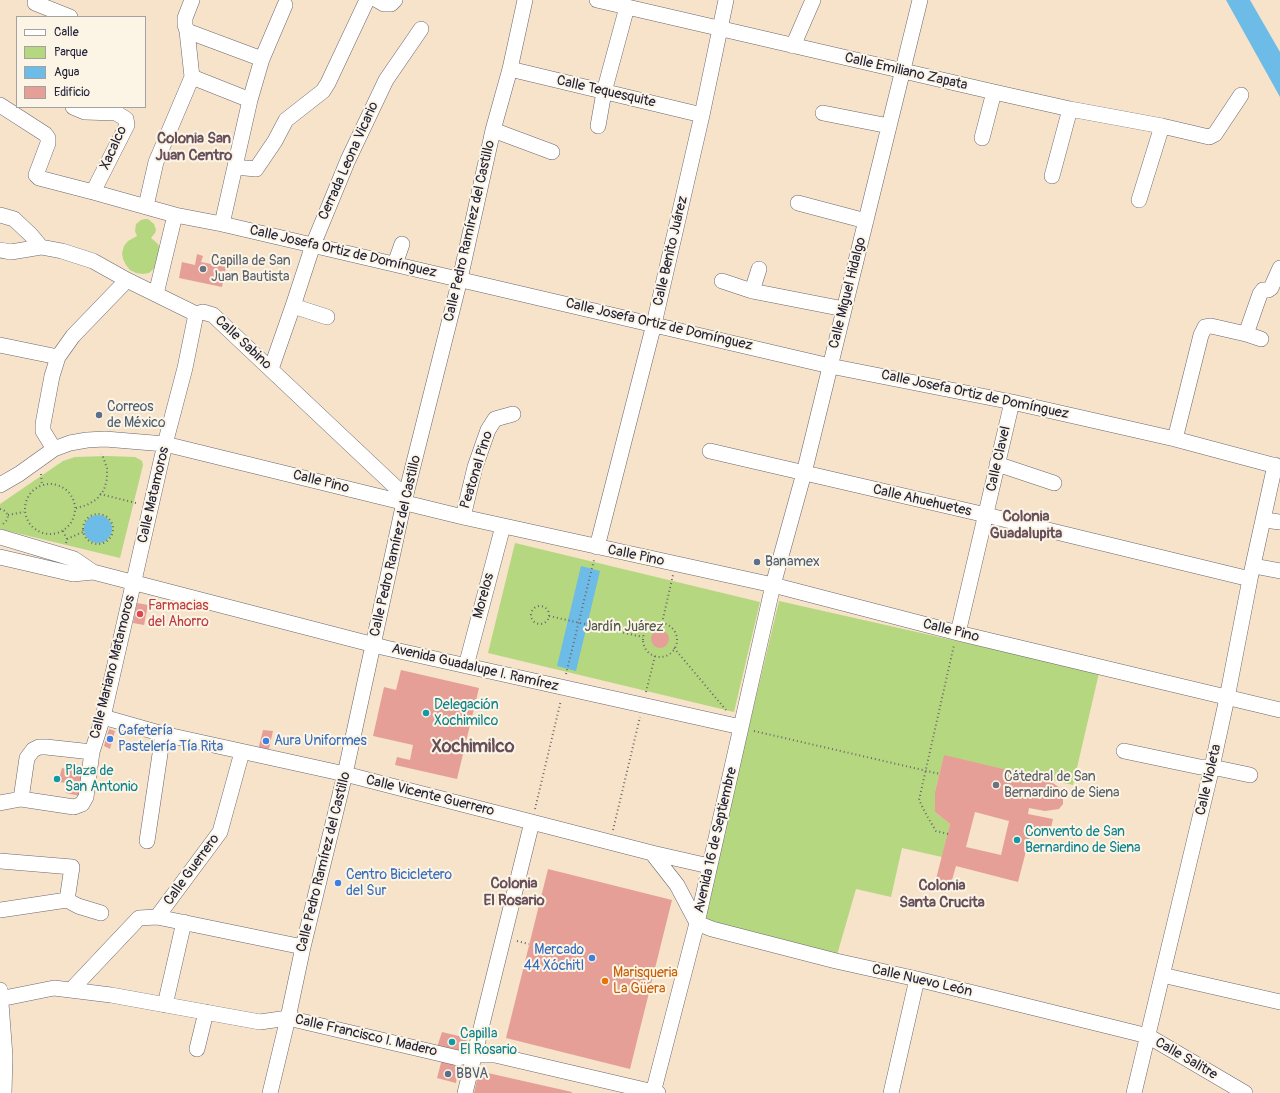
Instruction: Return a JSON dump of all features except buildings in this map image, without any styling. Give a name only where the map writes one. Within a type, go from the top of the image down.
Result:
[{"type":"street","points":[[146,206],[156,162],[192,76],[185,18],[192,0]]},
{"type":"street","points":[[235,167],[256,169],[275,141],[286,120],[323,91],[367,0]]},
{"type":"street","points":[[377,0],[384,4],[391,4],[395,0]]},
{"type":"street","name":"Calle Pedro Ramírez del Castillo","points":[[270,1093],[303,947],[346,774],[405,499],[460,279],[493,130],[510,69],[526,0]]},
{"type":"street","name":"Calle Emiliano Zapata","points":[[597,0],[994,92],[1070,109],[1162,126],[1209,138],[1215,134],[1241,95]]},
{"type":"street","name":"Calle Benito Juárez","points":[[597,547],[654,324],[702,115],[726,0]]},
{"type":"street","points":[[793,46],[813,0]]},
{"type":"street","name":"Calle Miguel Hidalgo","points":[[773,585],[804,473],[920,0]]},
{"type":"street","points":[[35,3],[68,16]]},
{"type":"street","points":[[222,224],[250,100],[262,58],[285,5]]},
{"type":"street","points":[[598,126],[604,92],[627,7]]},
{"type":"street","name":"Cerrada Leona Vicario","points":[[270,369],[313,245],[348,160],[386,80],[421,29]]},
{"type":"street","points":[[187,31],[262,58]]},
{"type":"street","name":"Calle Tequesquite","points":[[510,69],[702,115]]},
{"type":"street","points":[[192,76],[250,100]]},
{"type":"street","points":[[982,138],[994,92]]},
{"type":"street","points":[[75,108],[85,112],[116,110]]},
{"type":"street","points":[[1052,176],[1070,109]]},
{"type":"street","name":"Calle Josefa Ortiz de Domínguez","points":[[2,110],[45,134],[48,138],[48,143],[36,175],[39,178],[175,215],[222,224],[830,366],[1012,402],[1175,439],[1278,466]]},
{"type":"street","name":"Xacalco","points":[[94,192],[127,124],[126,119],[116,110]]},
{"type":"street","points":[[823,113],[889,126]]},
{"type":"street","points":[[1139,200],[1162,126]]},
{"type":"street","points":[[493,130],[552,152]]},
{"type":"street","points":[[798,203],[866,221]]},
{"type":"street","points":[[0,215],[14,220],[31,235],[41,247]]},
{"type":"street","points":[[156,294],[175,215]]},
{"type":"street","points":[[395,264],[402,244]]},
{"type":"street","name":"Calle Sabino","points":[[0,250],[11,252],[41,247],[62,251],[93,262],[196,314],[203,312],[213,314],[405,499]]},
{"type":"street","points":[[1246,334],[1260,294],[1263,290],[1268,290],[1276,285],[1280,268]]},
{"type":"street","points":[[752,291],[759,269]]},
{"type":"street","points":[[54,449],[43,431],[43,424],[52,376],[58,357],[73,336],[127,280]]},
{"type":"street","points":[[722,281],[752,291],[844,310]]},
{"type":"street","points":[[293,306],[327,317]]},
{"type":"street","name":"Calle Matamoros","points":[[133,582],[185,368],[196,314]]},
{"type":"street","points":[[1175,439],[1201,335],[1205,327],[1211,326],[1261,339]]},
{"type":"street","points":[[0,345],[58,357]]},
{"type":"street","name":"Calle Clavel","points":[[958,633],[1012,402]]},
{"type":"street","name":"Peatonal Pino","points":[[462,517],[475,467],[488,430],[495,419],[513,414]]},
{"type":"street","name":"Calle Pino","points":[[0,485],[20,474],[54,449],[70,443],[93,439],[105,439],[166,444],[405,499],[462,517],[773,585],[958,633],[1280,710]]},
{"type":"street","name":"Calle Ahuehuetes","points":[[710,451],[986,515],[1252,573],[1280,571]]},
{"type":"street","points":[[997,464],[1054,483]]},
{"type":"street","name":"Calle Violeta","points":[[1134,1093],[1212,767],[1252,573],[1278,466]]},
{"type":"street","points":[[1264,520],[1280,522]]},
{"type":"street","name":"Morelos","points":[[466,666],[503,526]]},
{"type":"street","points":[[0,536],[74,559],[93,572]]},
{"type":"street","name":"Avenida Guadalupe I. Ramírez","points":[[2,559],[73,574],[93,572],[386,648],[741,727]]},
{"type":"street","name":"Calle Mariano Matamoros","points":[[0,802],[21,798],[74,807],[82,804],[86,798],[92,752],[103,717],[133,582]]},
{"type":"street","name":"Avenida 16 de Septiembre","points":[[655,1093],[697,923],[773,585]]},
{"type":"street","name":"Calle Vicente Guerrero","points":[[103,717],[163,734],[346,774],[652,853],[709,866]]},
{"type":"street","points":[[147,841],[163,734]]},
{"type":"street","name":"Calle Mariano Matamoros","points":[[21,798],[27,758],[33,750],[39,747],[46,747],[92,752]]},
{"type":"street","points":[[1124,751],[1200,767],[1212,767],[1250,775]]},
{"type":"street","name":"Calle Guerrero","points":[[157,917],[220,832],[242,752]]},
{"type":"street","points":[[465,1093],[532,822]]},
{"type":"street","points":[[652,853],[676,885],[697,923]]},
{"type":"street","points":[[0,862],[72,867],[67,900]]},
{"type":"street","points":[[0,910],[67,900],[78,906],[101,914]]},
{"type":"street","points":[[71,990],[139,918],[157,917],[303,947]]},
{"type":"street","points":[[165,1005],[184,922]]},
{"type":"street","name":"Calle Nuevo León","points":[[697,923],[712,929],[836,961],[917,979],[1148,1036]]},
{"type":"street","points":[[1162,975],[1280,1002]]},
{"type":"street","points":[[891,1093],[917,979]]},
{"type":"street","name":"Calle Francisco I. Madero","points":[[0,996],[54,988],[111,995],[260,1022],[288,1018],[458,1058],[474,1055],[495,1055],[655,1093]]},
{"type":"street","points":[[0,996],[4,1093]]},
{"type":"street","points":[[197,1049],[206,1012]]},
{"type":"street","name":"Calle Salitre","points":[[1148,1036],[1240,1092]]},
{"type":"path","points":[[76,508],[87,505],[97,499],[104,490],[108,479],[107,468],[101,454]]},
{"type":"path","points":[[41,474],[42,485]]},
{"type":"path","points":[[42,485],[59,485],[72,495],[76,508],[74,519],[63,532],[55,534],[38,532],[27,520],[25,503],[34,489],[42,485]]},
{"type":"path","points":[[100,494],[136,503]]},
{"type":"path","points":[[0,509],[5,511],[8,515]]},
{"type":"path","points":[[8,515],[25,511]]},
{"type":"path","points":[[97,514],[101,514],[111,520],[114,528],[110,539],[99,545],[90,542],[85,538],[83,532],[83,526],[87,519],[97,514]]},
{"type":"path","points":[[0,524],[6,522],[8,515]]},
{"type":"path","points":[[63,532],[67,539],[83,532]]},
{"type":"path","points":[[662,623],[675,564]]},
{"type":"path","points":[[542,606],[548,611],[548,616],[546,621],[540,623],[534,621],[531,614],[536,607],[542,606]]},
{"type":"path","points":[[548,616],[643,637]]},
{"type":"path","points":[[662,623],[672,628],[675,632],[676,643],[671,653],[660,657],[650,654],[646,650],[643,644],[643,637],[647,628],[651,625],[662,623]]},
{"type":"path","points":[[948,834],[936,831],[920,800],[958,633]]},
{"type":"path","points":[[674,648],[741,727],[940,774]]},
{"type":"path","points":[[611,842],[655,656]]},
{"type":"green space","points":[[148,219],[154,224],[156,230],[151,238],[160,248],[158,265],[149,273],[143,274],[130,270],[123,259],[122,253],[124,246],[128,241],[137,236],[135,231],[136,224]]},
{"type":"green space","points":[[75,457],[135,457],[142,461],[143,465],[120,558],[0,529],[0,504],[63,461]]},
{"type":"green space","name":"Jardín Juárez","points":[[515,543],[760,602],[734,712],[488,653]]},
{"type":"green space","points":[[779,601],[1099,673],[1073,785],[944,756],[935,792],[935,812],[950,824],[942,857],[902,848],[891,897],[856,889],[837,955],[702,920]]},
{"type":"water","points":[[1226,0],[1250,0],[1280,52],[1280,97]]},
{"type":"water","points":[[98,515],[108,519],[112,529],[108,539],[98,543],[88,539],[84,529],[88,519]]},
{"type":"water","points":[[581,566],[600,571],[576,671],[557,666]]},
{"type":"place","name":"Capilla de San Juan Bautista","points":[[203,269]]},
{"type":"place","name":"Correos de México","points":[[99,415]]},
{"type":"place","name":"Banamex","points":[[757,562]]},
{"type":"place","name":"Farmacias del Ahorro","points":[[140,614]]},
{"type":"place","name":"Delegación Xochimilco","points":[[426,713]]},
{"type":"place","name":"Cafetería Pastelería Tía Rita","points":[[110,739]]},
{"type":"place","name":"Aura Uniformes","points":[[266,741]]},
{"type":"place","name":"Plaza de San Antonio","points":[[57,779]]},
{"type":"place","name":"Cátedral de San Bernardino de Siena","points":[[996,785]]},
{"type":"place","name":"Convento de San Bernardino de Siena","points":[[1017,840]]},
{"type":"place","name":"Centro Bicicletero del Sur","points":[[338,883]]},
{"type":"place","name":"Mercado 44 Xóchitl","points":[[592,958]]},
{"type":"place","name":"Marisqueria La Güera","points":[[605,981]]},
{"type":"place","name":"Capilla El Rosario","points":[[452,1042]]},
{"type":"place","name":"BBVA","points":[[448,1074]]},
{"type":"district","name":"Colonia San Juan Centro","points":[[194,148]]},
{"type":"district","name":"Colonia Guadalupita","points":[[1026,526]]},
{"type":"district","name":"Xochimilco","points":[[473,747]]},
{"type":"district","name":"Colonia El Rosario","points":[[514,892]]},
{"type":"district","name":"Colonia Santa Crucita","points":[[942,894]]}]
